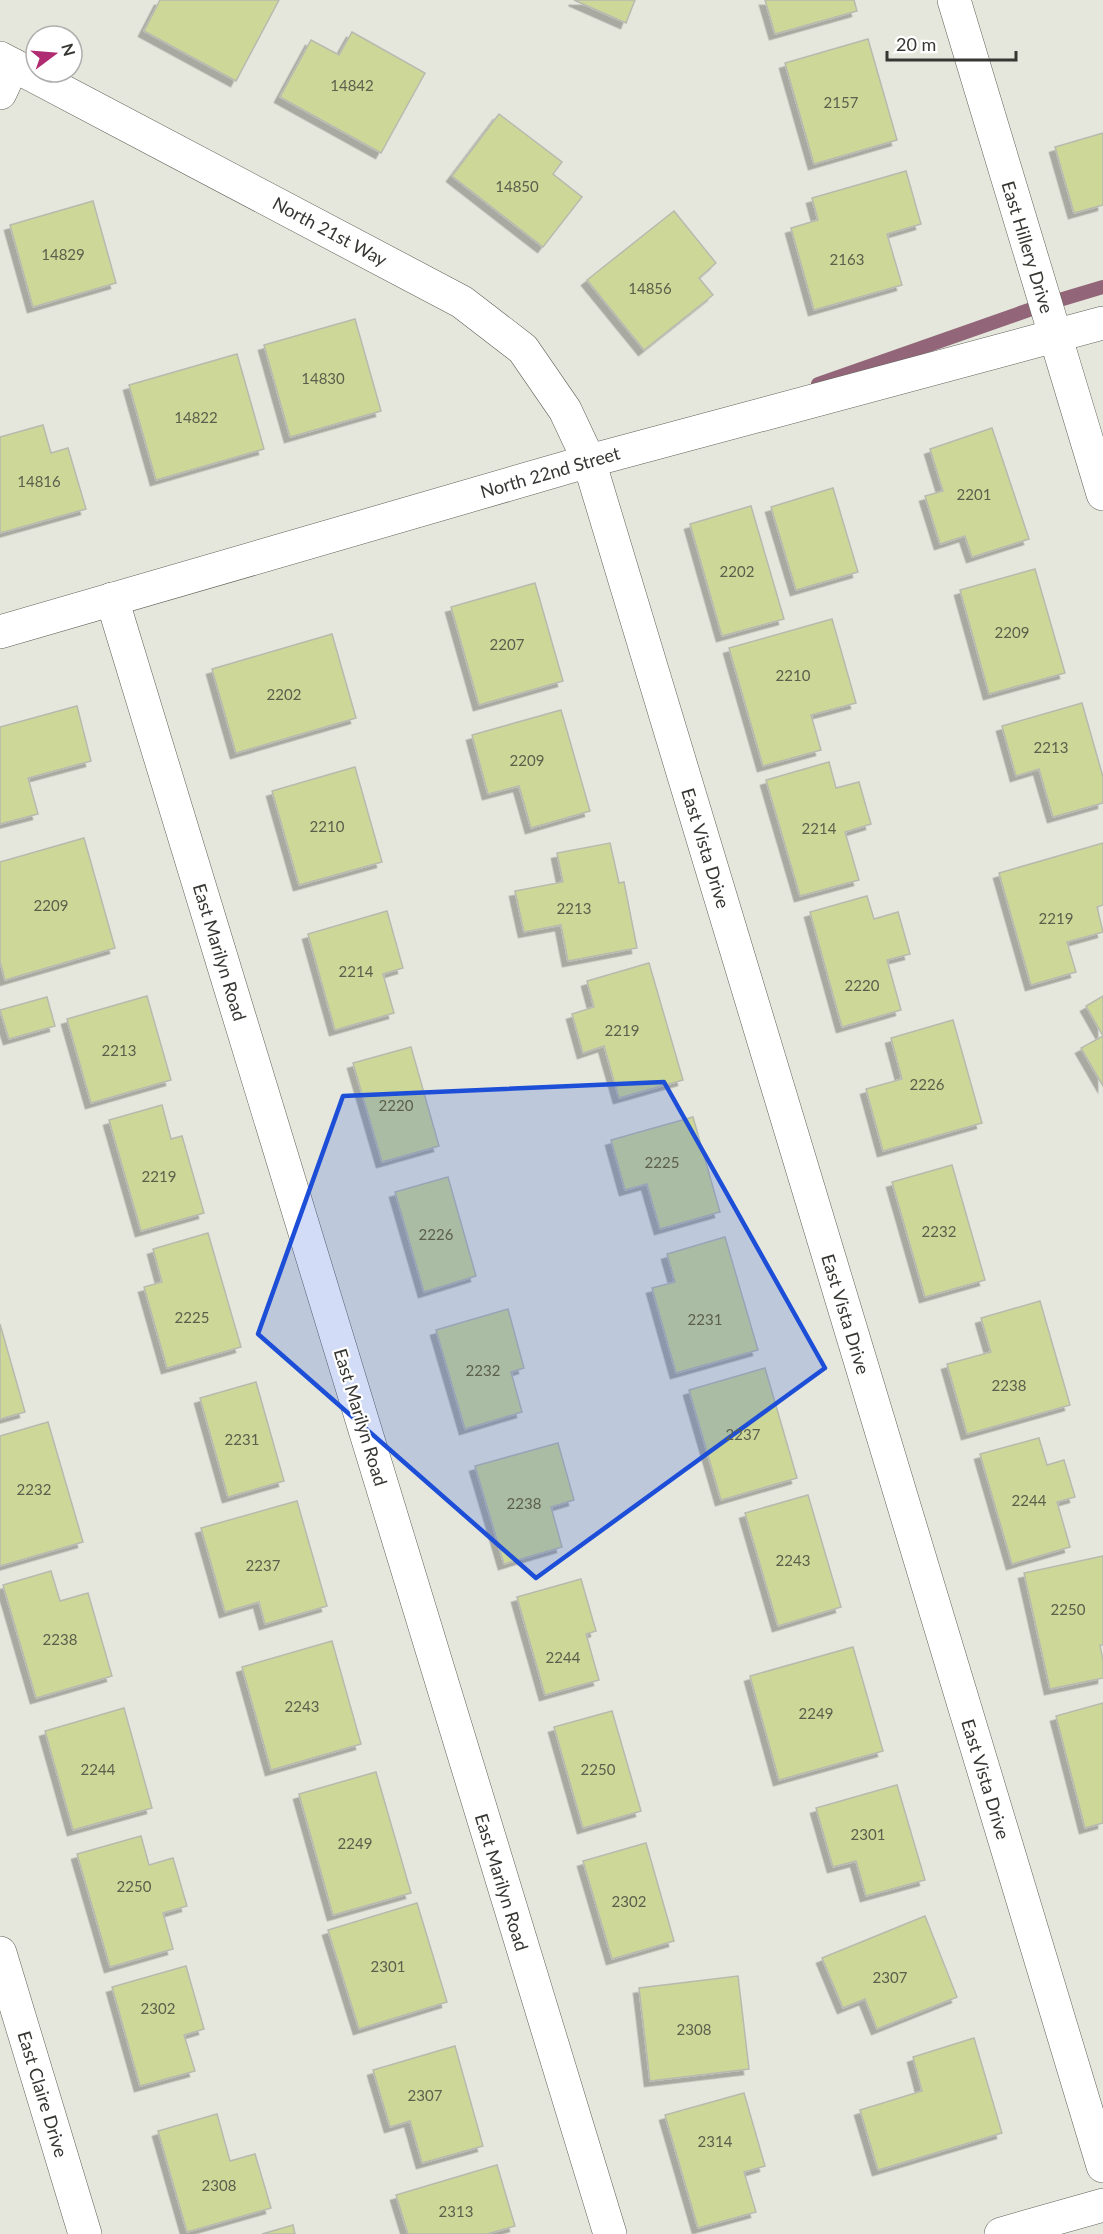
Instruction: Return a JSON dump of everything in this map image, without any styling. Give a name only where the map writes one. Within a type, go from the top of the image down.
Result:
[{"type":"street","name":"East Hillery Drive","points":[[954,0],[1103,494]]},
{"type":"street","name":"North 21st Way","points":[[4,72],[462,302],[523,349],[565,410],[589,461]]},
{"type":"street","name":"North 22nd Street","points":[[0,632],[589,461],[1103,323]]},
{"type":"street","name":"East Vista Drive","points":[[589,461],[1103,2166]]},
{"type":"street","name":"East Marilyn Road","points":[[112,599],[610,2234]]},
{"type":"street","name":"East Claire Drive","points":[[0,1953],[85,2234]]},
{"type":"street","points":[[1001,2234],[1103,2205]]},
{"type":"highlighted area","points":[[664,1082],[825,1368],[536,1578],[258,1334],[343,1096]]},
{"type":"building","points":[[160,0],[279,0],[236,81],[144,31]]},
{"type":"building","points":[[574,0],[635,0],[626,23]]},
{"type":"building","points":[[765,0],[854,0],[857,11],[775,34]]},
{"type":"building","points":[[352,32],[425,73],[381,153],[280,97],[311,40],[339,55]]},
{"type":"building","points":[[868,39],[897,140],[814,164],[785,63]]},
{"type":"building","points":[[499,114],[562,162],[553,174],[582,197],[543,247],[452,176]]},
{"type":"building","points":[[1103,133],[1103,205],[1074,213],[1055,147]]},
{"type":"building","points":[[906,171],[921,224],[887,234],[902,285],[814,310],[791,228],[818,220],[812,198]]},
{"type":"building","points":[[93,201],[116,283],[33,307],[10,225]]},
{"type":"building","points":[[674,211],[716,263],[699,278],[713,295],[644,350],[587,280]]},
{"type":"building","points":[[355,319],[381,411],[290,437],[264,345]]},
{"type":"building","points":[[237,354],[264,449],[156,480],[129,385]]},
{"type":"building","points":[[43,425],[51,453],[68,448],[86,509],[0,533],[0,437]]},
{"type":"building","points":[[992,428],[1029,539],[972,557],[965,536],[940,544],[925,496],[943,491],[930,449]]},
{"type":"building","points":[[833,488],[858,572],[796,590],[771,507]]},
{"type":"building","points":[[751,506],[784,619],[722,636],[690,524]]},
{"type":"building","points":[[1035,569],[1065,673],[989,694],[960,590]]},
{"type":"building","points":[[535,583],[563,681],[479,705],[451,607]]},
{"type":"building","points":[[832,619],[856,703],[811,715],[821,750],[763,766],[729,648]]},
{"type":"building","points":[[332,634],[356,718],[236,753],[212,669]]},
{"type":"building","points":[[1082,703],[1103,777],[1103,803],[1053,817],[1039,769],[1016,776],[1002,726]]},
{"type":"building","points":[[77,706],[91,761],[28,778],[38,814],[0,824],[0,727]]},
{"type":"building","points":[[561,710],[590,811],[531,828],[519,786],[488,794],[472,735]]},
{"type":"building","points":[[829,762],[836,788],[859,782],[871,824],[845,832],[859,880],[800,896],[766,780]]},
{"type":"building","points":[[355,767],[382,862],[299,885],[272,791]]},
{"type":"building","points":[[84,838],[115,948],[5,980],[0,961],[0,862]]},
{"type":"building","points":[[610,843],[619,883],[624,882],[637,948],[568,961],[561,925],[524,932],[515,891],[563,882],[557,853]]},
{"type":"building","points":[[1103,843],[1103,905],[1097,907],[1103,932],[1067,942],[1076,972],[1031,985],[999,873]]},
{"type":"building","points":[[867,896],[874,919],[898,912],[910,954],[887,960],[901,1010],[842,1027],[810,912]]},
{"type":"building","points":[[387,911],[403,968],[383,974],[394,1013],[335,1030],[308,934]]},
{"type":"building","points":[[649,963],[683,1080],[619,1098],[604,1046],[583,1053],[572,1014],[594,1007],[587,981]]},
{"type":"building","points":[[147,996],[171,1080],[91,1103],[67,1019]]},
{"type":"building","points":[[1103,996],[1103,1036],[1086,1006]]},
{"type":"building","points":[[47,997],[55,1026],[9,1039],[0,1010]]},
{"type":"building","points":[[953,1020],[982,1123],[883,1151],[866,1089],[902,1079],[891,1038]]},
{"type":"building","points":[[1103,1036],[1103,1086],[1081,1048]]},
{"type":"building","points":[[411,1047],[439,1146],[382,1162],[353,1063]]},
{"type":"building","points":[[162,1105],[171,1139],[182,1136],[204,1213],[141,1231],[109,1120]]},
{"type":"building","points":[[693,1117],[720,1212],[660,1229],[647,1184],[625,1190],[611,1140]]},
{"type":"building","points":[[952,1165],[985,1280],[925,1297],[892,1182]]},
{"type":"building","points":[[448,1177],[476,1276],[424,1292],[395,1192]]},
{"type":"building","points":[[208,1233],[241,1347],[167,1368],[144,1287],[162,1282],[153,1249]]},
{"type":"building","points":[[725,1237],[758,1350],[676,1373],[652,1288],[675,1282],[667,1254]]},
{"type":"building","points":[[1040,1301],[1070,1405],[967,1434],[947,1364],[991,1352],[981,1318]]},
{"type":"building","points":[[508,1309],[524,1368],[511,1372],[522,1412],[465,1429],[436,1330]]},
{"type":"building","points":[[0,1324],[25,1412],[0,1419]]},
{"type":"building","points":[[765,1368],[797,1478],[721,1500],[689,1390]]},
{"type":"building","points":[[256,1382],[284,1481],[228,1497],[200,1398]]},
{"type":"building","points":[[48,1422],[83,1542],[0,1566],[0,1436]]},
{"type":"building","points":[[1039,1438],[1047,1465],[1064,1460],[1075,1497],[1057,1502],[1070,1547],[1012,1564],[980,1454]]},
{"type":"building","points":[[558,1443],[574,1500],[551,1507],[562,1547],[504,1564],[475,1466]]},
{"type":"building","points":[[808,1495],[841,1607],[778,1626],[745,1513]]},
{"type":"building","points":[[297,1501],[327,1606],[265,1624],[259,1602],[225,1612],[201,1528]]},
{"type":"building","points":[[1103,1556],[1103,1645],[1100,1645],[1103,1678],[1050,1689],[1024,1573]]},
{"type":"building","points":[[51,1571],[60,1601],[88,1593],[112,1676],[36,1698],[3,1585]]},
{"type":"building","points":[[581,1579],[596,1631],[586,1634],[599,1680],[545,1695],[517,1597]]},
{"type":"building","points":[[332,1641],[361,1744],[271,1770],[242,1667]]},
{"type":"building","points":[[853,1647],[883,1751],[779,1780],[750,1676]]},
{"type":"building","points":[[1103,1703],[1103,1823],[1085,1828],[1056,1716]]},
{"type":"building","points":[[124,1708],[152,1808],[73,1830],[45,1731]]},
{"type":"building","points":[[612,1711],[641,1811],[583,1828],[554,1727]]},
{"type":"building","points":[[376,1772],[411,1893],[333,1915],[299,1794]]},
{"type":"building","points":[[897,1785],[925,1880],[866,1896],[856,1861],[833,1867],[816,1808]]},
{"type":"building","points":[[141,1836],[149,1865],[173,1858],[187,1906],[163,1913],[173,1949],[110,1967],[77,1854]]},
{"type":"building","points":[[646,1843],[674,1941],[612,1959],[583,1861]]},
{"type":"building","points":[[417,1903],[447,2002],[359,2029],[328,1930]]},
{"type":"building","points":[[925,1916],[957,1997],[877,2029],[865,1999],[843,2008],[822,1958]]},
{"type":"building","points":[[186,1966],[204,2029],[184,2035],[195,2071],[140,2086],[112,1987]]},
{"type":"building","points":[[738,1976],[749,2069],[650,2081],[639,1988]]},
{"type":"building","points":[[974,2038],[1002,2133],[878,2170],[860,2110],[922,2091],[913,2057]]},
{"type":"building","points":[[455,2046],[483,2146],[422,2163],[410,2121],[390,2127],[373,2070]]},
{"type":"building","points":[[744,2093],[765,2166],[744,2172],[756,2212],[698,2228],[665,2115]]},
{"type":"building","points":[[217,2114],[230,2161],[255,2154],[271,2208],[187,2232],[158,2131]]},
{"type":"building","points":[[497,2165],[515,2226],[487,2234],[408,2234],[396,2195]]},
{"type":"building","points":[[293,2225],[295,2234],[262,2234]]},
{"type":"waterway","points":[[818,384],[1046,304],[1103,287]]}]
